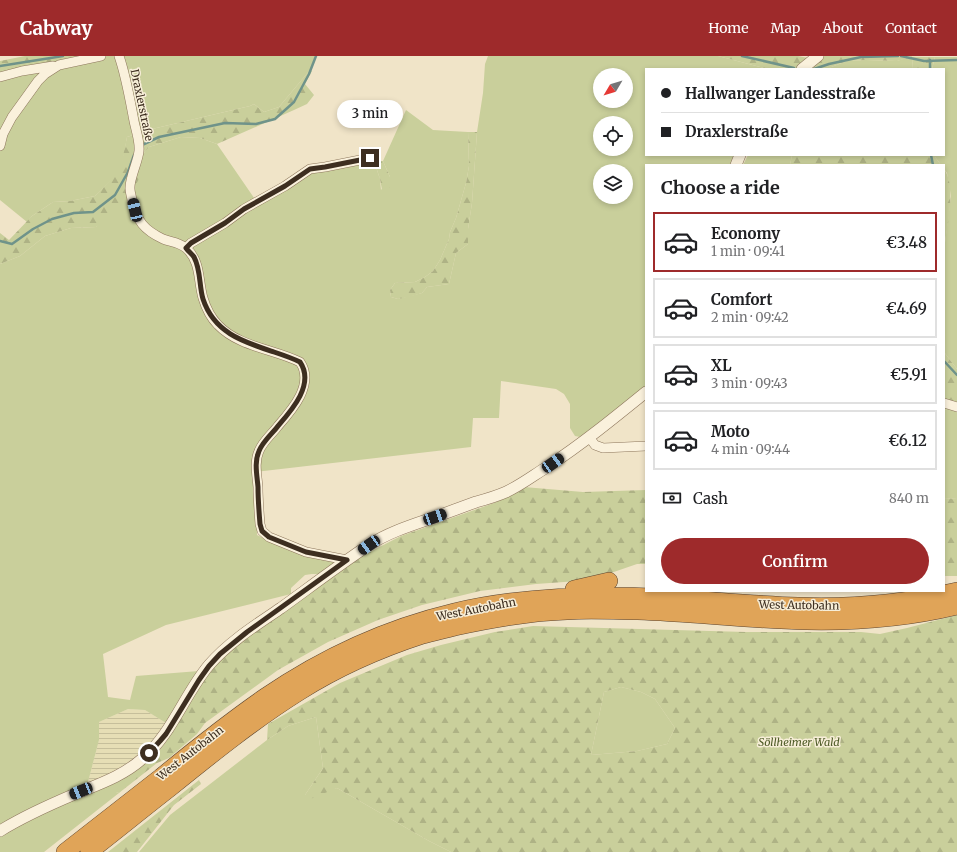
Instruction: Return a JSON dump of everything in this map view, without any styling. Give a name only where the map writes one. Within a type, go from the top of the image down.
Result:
[{"type":"highway","points":[[551,597],[563,590],[609,581]]},
{"type":"highway","points":[[945,584],[957,583]]},
{"type":"highway","name":"West Autobahn","points":[[65,852],[206,740],[267,696],[333,657],[382,635],[426,619],[455,611],[513,600],[551,597],[615,596],[767,605],[820,606],[880,604],[923,598],[957,591]]},
{"type":"highway","name":"West Autobahn","points":[[89,852],[232,738],[300,692],[368,656],[426,634],[483,621],[567,611],[646,611],[806,621],[848,621],[907,616],[957,606]]},
{"type":"street","points":[[0,77],[101,56]]},
{"type":"street","name":"Draxlerstraße","points":[[119,56],[130,99],[139,147],[129,188],[138,219],[154,234],[186,248]]},
{"type":"street","points":[[803,68],[818,56]]},
{"type":"street","points":[[0,146],[12,117],[45,74],[59,65]]},
{"type":"street","points":[[347,560],[306,552],[269,537],[262,531],[260,524],[256,461],[260,450],[268,437],[294,406],[301,394],[305,381],[305,372],[300,362],[249,344],[236,338],[218,325],[212,318],[203,298],[197,264],[193,256],[186,248],[191,243],[225,223],[244,209],[285,186],[310,169],[370,158]]},
{"type":"street","points":[[0,831],[33,812],[112,779],[132,768],[160,741],[199,680],[215,659],[247,632],[369,545],[400,529],[508,491],[589,438],[645,393]]},
{"type":"street","points":[[945,403],[957,407]]},
{"type":"street","points":[[589,438],[596,445],[603,448],[645,446]]},
{"type":"shaded area","points":[[128,709],[145,710],[166,723],[149,746],[130,763],[108,776],[88,782],[99,740],[99,722]]},
{"type":"green space","points":[[25,56],[91,56],[0,77],[0,61]]},
{"type":"green space","points":[[91,56],[315,56],[310,70],[279,107],[264,112],[254,104],[152,129],[127,137],[121,171],[95,196],[70,201],[53,202],[32,216],[27,222],[0,200],[0,77]]},
{"type":"green space","points":[[488,56],[718,56],[764,68],[645,68],[645,156],[736,156],[732,164],[645,164],[645,387],[586,435],[580,437],[575,436],[570,428],[570,404],[564,394],[556,389],[501,381],[499,418],[473,418],[471,447],[255,472],[257,535],[280,546],[307,555],[336,562],[319,574],[305,575],[291,588],[291,594],[166,625],[103,654],[108,697],[130,700],[136,676],[199,671],[166,723],[145,710],[128,709],[99,722],[99,740],[88,782],[92,791],[125,777],[116,790],[116,792],[119,793],[44,852],[0,852],[0,264],[20,256],[45,236],[71,228],[96,227],[139,159],[149,147],[181,137],[200,138],[217,144],[259,205],[307,173],[374,161],[380,179],[381,190],[390,177],[383,161],[406,110],[433,130],[468,132],[469,166],[466,183],[449,239],[440,260],[433,271],[425,277],[415,282],[395,283],[390,290],[391,297],[398,299],[422,293],[427,287],[449,284],[456,253],[468,244],[468,229],[472,203],[477,132],[483,93],[485,64]]},
{"type":"green space","points":[[718,56],[798,56],[808,58],[797,68],[764,68]]},
{"type":"green space","points":[[824,56],[935,57],[932,68],[913,68],[912,57],[897,61],[847,61],[829,68],[808,68]]},
{"type":"green space","points":[[912,56],[913,68],[829,68],[847,61],[897,61]]},
{"type":"green space","points":[[935,57],[957,57],[957,369],[945,353],[945,242],[951,196],[945,164],[940,164],[935,157],[945,156],[945,68],[932,68]]},
{"type":"green space","points":[[310,70],[312,71],[305,84],[314,95],[307,104],[217,144],[200,138],[181,137],[149,147],[139,159],[140,177],[128,199],[96,227],[71,228],[45,236],[20,256],[0,264],[0,233],[9,240],[32,216],[53,202],[70,201],[95,196],[120,171],[127,137],[152,129],[254,104],[264,112],[279,107]]},
{"type":"green space","points":[[468,132],[477,132],[472,203],[468,229],[468,244],[456,253],[449,284],[427,287],[422,293],[409,297],[398,299],[391,297],[390,290],[395,283],[415,282],[425,277],[433,271],[440,260],[449,239],[466,183],[469,166]]},
{"type":"green space","points":[[748,156],[792,156],[790,164],[744,164]]},
{"type":"green space","points":[[792,156],[935,156],[940,164],[790,164]]},
{"type":"green space","points":[[374,161],[383,161],[390,177],[390,187],[385,190],[382,190]]},
{"type":"green space","points":[[945,171],[950,184],[949,215],[945,242]]},
{"type":"green space","points":[[945,353],[957,369],[957,406],[945,410]]},
{"type":"green space","points":[[957,406],[957,499],[945,498],[945,410]]},
{"type":"green space","points":[[524,487],[583,492],[645,490],[645,564],[637,564],[608,574],[578,581],[536,584],[480,591],[422,605],[378,620],[328,642],[278,670],[205,723],[197,734],[169,758],[157,763],[119,793],[116,792],[113,788],[161,748],[170,736],[201,684],[223,656],[362,556],[401,536],[494,503]]},
{"type":"green space","points":[[945,498],[957,499],[957,576],[945,576]]},
{"type":"green space","name":"Söllheimer Wald","points":[[957,615],[957,852],[451,852],[337,788],[308,800],[305,795],[323,768],[316,717],[288,726],[267,740],[268,724],[340,683],[407,655],[495,632],[533,626],[746,632],[861,632],[880,634]],"holes":[[[621,687],[641,692],[655,699],[675,728],[667,744],[637,751],[591,755],[604,692]]]},
{"type":"green space","points":[[621,687],[641,692],[655,699],[675,728],[667,744],[637,751],[591,755],[604,692]]},
{"type":"green space","points":[[316,717],[323,768],[305,795],[337,788],[451,852],[139,852],[170,815],[267,740],[288,726]]},
{"type":"green space","points":[[199,780],[201,784],[174,805],[137,852],[108,852]]},
{"type":"waterway","points":[[0,66],[63,56]]},
{"type":"waterway","points":[[142,145],[159,137],[225,123],[256,124],[275,119],[294,102],[309,74],[316,56]]},
{"type":"waterway","points":[[742,56],[794,68]]},
{"type":"waterway","points":[[817,68],[861,57],[898,56]]},
{"type":"waterway","points":[[901,56],[924,61],[957,60]]},
{"type":"waterway","points":[[930,60],[930,68]]},
{"type":"waterway","points":[[0,241],[12,244],[33,229],[52,219],[74,213],[93,212],[115,195],[128,172],[134,155]]},
{"type":"waterway","points":[[931,156],[933,164]]},
{"type":"waterway","points":[[945,362],[957,375]]},
{"type":"route","points":[[149,753],[166,734],[204,672],[215,659],[247,632],[347,560],[306,552],[269,537],[262,531],[260,524],[256,461],[260,450],[268,437],[278,427],[301,394],[305,381],[305,372],[300,362],[249,344],[236,338],[218,325],[212,318],[203,298],[197,264],[193,256],[186,248],[191,243],[212,232],[244,209],[285,186],[310,169],[370,158]]}]
